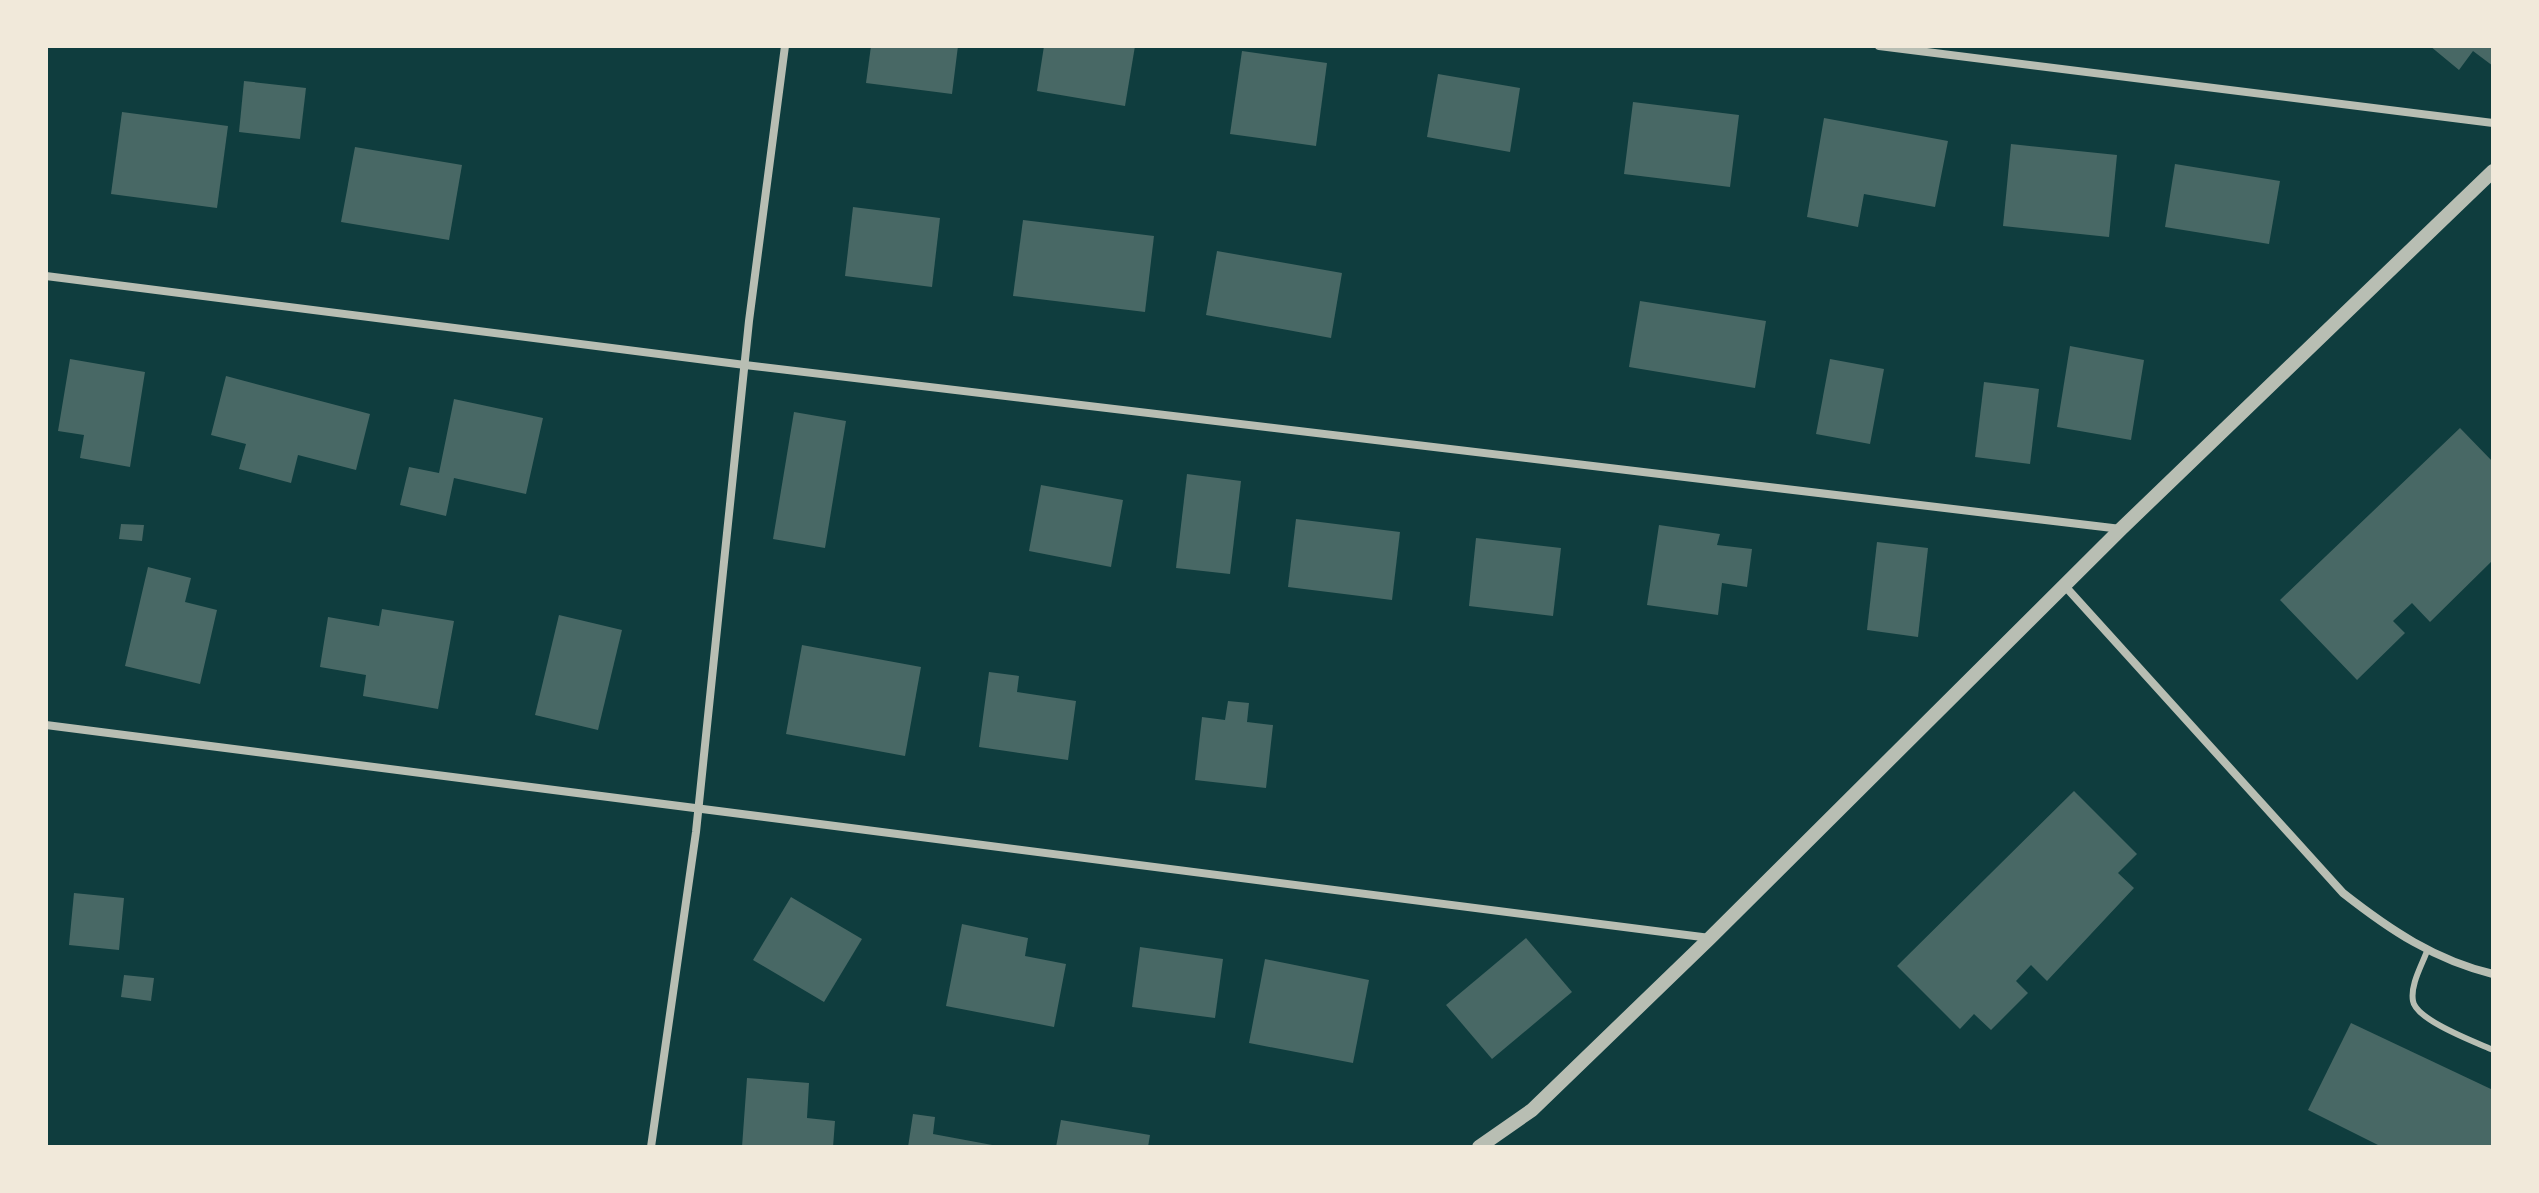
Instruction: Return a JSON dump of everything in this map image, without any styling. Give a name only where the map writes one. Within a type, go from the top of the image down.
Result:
[{"type":"street","points":[[651,1147],[698,808],[745,365],[785,46]]},
{"type":"street","points":[[1879,46],[2493,123]]},
{"type":"street","points":[[1479,1147],[1532,1110],[1710,938],[2121,529],[2493,171]]},
{"type":"street","points":[[46,276],[745,365],[2121,529]]},
{"type":"street","points":[[2064,585],[2343,893],[2385,926],[2427,951],[2493,974]]},
{"type":"street","points":[[46,725],[1710,938]]},
{"type":"lane","points":[[2427,951],[2414,988],[2413,1003],[2421,1015],[2493,1050]]},
{"type":"building","points":[[871,46],[958,46],[952,94],[866,83]]},
{"type":"building","points":[[1044,46],[1135,46],[1125,106],[1037,91]]},
{"type":"building","points":[[2430,46],[2493,46],[2493,66],[2473,51],[2459,70]]},
{"type":"building","points":[[1242,51],[1327,63],[1316,146],[1230,134]]},
{"type":"building","points":[[1438,74],[1520,88],[1510,152],[1427,137]]},
{"type":"building","points":[[244,81],[306,88],[300,139],[239,132]]},
{"type":"building","points":[[1633,102],[1739,115],[1730,187],[1624,174]]},
{"type":"building","points":[[122,112],[228,126],[217,208],[111,194]]},
{"type":"building","points":[[1824,118],[1948,141],[1935,207],[1864,194],[1858,227],[1807,217]]},
{"type":"building","points":[[2011,144],[2117,155],[2109,237],[2003,226]]},
{"type":"building","points":[[355,147],[462,165],[449,240],[341,222]]},
{"type":"building","points":[[2175,164],[2280,181],[2269,244],[2165,227]]},
{"type":"building","points":[[853,207],[940,218],[932,287],[845,276]]},
{"type":"building","points":[[1023,220],[1154,236],[1145,312],[1013,296]]},
{"type":"building","points":[[1217,251],[1342,273],[1331,338],[1206,315]]},
{"type":"building","points":[[1640,301],[1766,321],[1755,388],[1629,367]]},
{"type":"building","points":[[2070,346],[2144,360],[2131,440],[2057,427]]},
{"type":"building","points":[[70,359],[145,372],[130,467],[80,458],[84,435],[58,431]]},
{"type":"building","points":[[1830,359],[1884,369],[1870,444],[1816,434]]},
{"type":"building","points":[[226,376],[370,414],[356,470],[298,455],[291,483],[239,469],[246,444],[211,435]]},
{"type":"building","points":[[1984,382],[2039,389],[2030,464],[1975,457]]},
{"type":"building","points":[[454,399],[543,418],[526,494],[454,478],[446,516],[400,505],[409,467],[439,473]]},
{"type":"building","points":[[794,412],[846,421],[825,548],[773,539]]},
{"type":"building","points":[[2460,428],[2493,462],[2493,560],[2430,622],[2412,603],[2393,621],[2405,633],[2357,680],[2280,600]]},
{"type":"building","points":[[1187,474],[1241,481],[1230,574],[1176,568]]},
{"type":"building","points":[[1041,485],[1123,500],[1111,567],[1029,551]]},
{"type":"building","points":[[1296,519],[1400,532],[1392,600],[1288,587]]},
{"type":"building","points":[[121,524],[144,525],[142,541],[119,539]]},
{"type":"building","points":[[1659,525],[1720,534],[1717,545],[1752,549],[1747,587],[1722,583],[1718,615],[1647,605]]},
{"type":"building","points":[[1476,538],[1561,548],[1553,616],[1469,606]]},
{"type":"building","points":[[1877,542],[1928,548],[1918,637],[1867,630]]},
{"type":"building","points":[[148,567],[191,578],[185,602],[217,610],[200,684],[125,666]]},
{"type":"building","points":[[382,609],[454,621],[438,709],[363,696],[366,675],[320,667],[328,617],[379,626]]},
{"type":"building","points":[[559,615],[622,630],[598,730],[535,715]]},
{"type":"building","points":[[802,645],[921,667],[905,756],[786,734]]},
{"type":"building","points":[[989,672],[1019,676],[1017,692],[1076,701],[1068,760],[979,747]]},
{"type":"building","points":[[1228,701],[1249,703],[1247,722],[1273,725],[1266,788],[1195,780],[1202,717],[1225,720]]},
{"type":"building","points":[[2074,791],[2137,854],[2118,873],[2134,888],[2047,981],[2031,965],[2016,981],[2028,993],[1991,1030],[1974,1014],[1960,1029],[1897,966]]},
{"type":"building","points":[[74,893],[124,898],[119,950],[69,945]]},
{"type":"building","points":[[791,897],[862,939],[824,1002],[753,960]]},
{"type":"building","points":[[962,924],[1028,938],[1025,956],[1066,964],[1054,1027],[946,1006]]},
{"type":"building","points":[[1526,938],[1572,992],[1492,1059],[1446,1005]]},
{"type":"building","points":[[1140,947],[1223,959],[1215,1018],[1132,1007]]},
{"type":"building","points":[[1265,959],[1369,980],[1353,1063],[1249,1043]]},
{"type":"building","points":[[124,975],[154,978],[151,1001],[121,997]]},
{"type":"building","points":[[2351,1023],[2493,1090],[2493,1147],[2382,1147],[2308,1110]]},
{"type":"building","points":[[747,1078],[809,1083],[807,1118],[835,1121],[833,1147],[742,1147]]},
{"type":"building","points":[[913,1114],[935,1117],[933,1134],[1003,1147],[908,1147]]},
{"type":"building","points":[[1061,1120],[1150,1135],[1148,1147],[1056,1147]]}]
